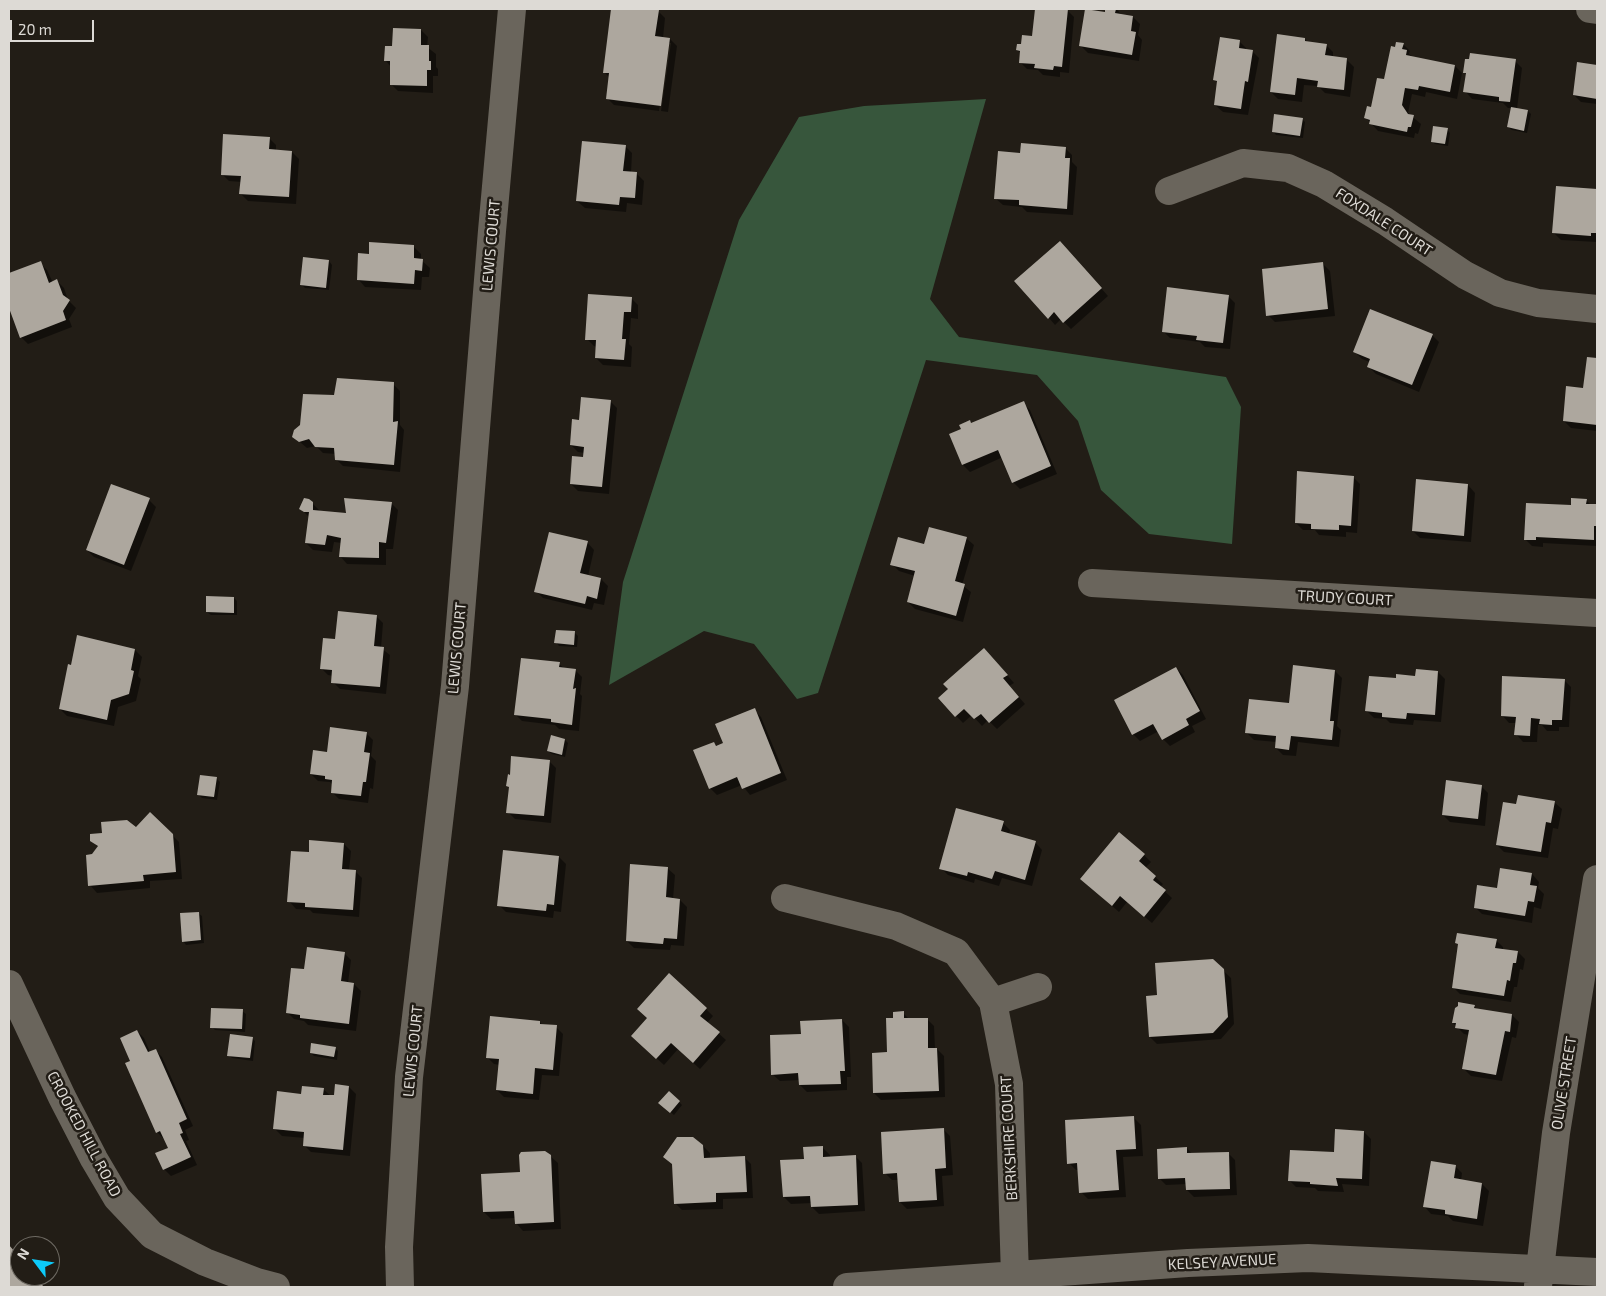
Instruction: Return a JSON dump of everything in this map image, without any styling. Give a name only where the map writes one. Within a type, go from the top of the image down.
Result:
[{"type":"street","name":"LEWIS COURT","points":[[400,1287],[399,1247],[409,1077],[454,686],[512,9]]},
{"type":"street","points":[[1590,9],[1597,10]]},
{"type":"street","name":"FOXDALE COURT","points":[[1169,191],[1243,163],[1288,168],[1332,189],[1385,221],[1464,275],[1500,293],[1538,303],[1597,310]]},
{"type":"street","name":"TRUDY COURT","points":[[1092,583],[1597,613]]},
{"type":"street","name":"OLIVE STREET","points":[[1539,1278],[1556,1133],[1597,879]]},
{"type":"street","name":"BERKSHIRE COURT","points":[[785,898],[896,926],[956,952],[993,1002],[1009,1084],[1014,1276]]},
{"type":"street","name":"CROOKED HILL ROAD","points":[[9,984],[62,1096],[94,1159],[117,1198],[152,1235],[206,1262],[256,1282],[276,1287]]},
{"type":"street","points":[[993,1002],[1038,986]]},
{"type":"street","name":"KELSEY AVENUE","points":[[847,1287],[1014,1276],[1187,1275],[1308,1258],[1539,1278],[1597,1272]]},
{"type":"green space","points":[[986,99],[930,299],[959,337],[1226,377],[1241,407],[1232,544],[1149,534],[1101,490],[1078,421],[1037,375],[926,360],[818,693],[797,699],[754,644],[704,631],[609,685],[623,582],[739,220],[799,117],[864,106]]},
{"type":"building","points":[[611,9],[659,10],[655,36],[670,38],[661,106],[606,99],[609,73],[603,73]]},
{"type":"building","points":[[1035,9],[1068,9],[1062,67],[1054,66],[1053,70],[1034,68],[1035,64],[1019,63],[1020,51],[1016,50],[1017,44],[1021,44],[1022,35],[1032,36]]},
{"type":"building","points":[[1085,9],[1105,12],[1105,9],[1116,9],[1115,13],[1133,16],[1131,31],[1136,32],[1132,55],[1079,46]]},
{"type":"building","points":[[393,28],[421,29],[421,45],[429,45],[429,61],[431,61],[431,70],[427,70],[427,86],[390,85],[390,61],[384,61],[385,46],[392,46]]},
{"type":"building","points":[[1277,34],[1305,38],[1305,41],[1327,44],[1325,55],[1347,58],[1344,90],[1317,87],[1318,81],[1297,78],[1295,95],[1270,92]]},
{"type":"building","points":[[1220,37],[1240,40],[1239,48],[1253,50],[1248,82],[1245,81],[1241,109],[1214,105],[1217,81],[1213,80]]},
{"type":"building","points":[[1396,42],[1404,43],[1402,49],[1407,50],[1406,55],[1455,65],[1450,92],[1419,86],[1418,90],[1405,88],[1402,105],[1408,114],[1414,115],[1411,127],[1408,127],[1407,132],[1369,124],[1370,120],[1364,118],[1367,106],[1371,107],[1377,78],[1384,79],[1391,46],[1395,47]]},
{"type":"building","points":[[1470,53],[1516,59],[1510,102],[1499,101],[1499,97],[1463,92],[1466,73],[1463,73],[1465,59],[1469,59]]},
{"type":"building","points":[[1577,62],[1597,65],[1597,99],[1573,95]]},
{"type":"building","points":[[1511,107],[1528,110],[1524,131],[1507,127]]},
{"type":"building","points":[[1274,114],[1303,118],[1300,136],[1272,132]]},
{"type":"building","points":[[1433,126],[1448,128],[1445,144],[1431,142]]},
{"type":"building","points":[[223,134],[270,137],[269,149],[292,151],[289,197],[239,194],[241,176],[221,175]]},
{"type":"building","points":[[582,141],[626,145],[623,171],[637,172],[635,198],[620,197],[619,205],[576,201]]},
{"type":"building","points":[[1021,143],[1066,147],[1065,158],[1070,158],[1067,209],[1019,205],[1019,200],[994,199],[998,151],[1020,153]]},
{"type":"building","points":[[1556,186],[1597,189],[1597,233],[1591,233],[1591,236],[1552,233]]},
{"type":"building","points":[[1060,241],[1102,288],[1063,323],[1054,312],[1048,319],[1014,281]]},
{"type":"building","points":[[369,242],[414,245],[414,258],[423,259],[422,271],[415,270],[414,284],[357,280],[358,253],[369,254]]},
{"type":"building","points":[[303,257],[329,260],[326,288],[300,285]]},
{"type":"building","points":[[41,261],[49,283],[57,279],[63,295],[70,300],[63,311],[66,320],[20,338],[9,308],[9,273]]},
{"type":"building","points":[[1323,262],[1328,309],[1266,316],[1262,269]]},
{"type":"building","points":[[1167,287],[1229,295],[1223,343],[1196,340],[1197,336],[1162,332]]},
{"type":"building","points":[[588,294],[632,297],[631,312],[624,312],[622,339],[626,339],[624,360],[595,358],[596,340],[585,340]]},
{"type":"building","points":[[1370,309],[1433,334],[1412,385],[1367,367],[1370,359],[1353,352]]},
{"type":"building","points":[[1587,357],[1597,358],[1597,425],[1563,421],[1566,386],[1583,388]]},
{"type":"building","points":[[337,378],[394,382],[393,422],[398,421],[394,465],[335,460],[334,448],[315,447],[309,439],[299,442],[292,437],[294,430],[300,425],[303,394],[334,395]]},
{"type":"building","points":[[581,397],[611,400],[602,487],[570,484],[572,456],[583,457],[584,447],[570,445],[572,419],[579,420]]},
{"type":"building","points":[[1024,401],[1051,466],[1012,483],[998,450],[962,465],[949,434],[961,429],[959,425],[970,420],[971,423]]},
{"type":"building","points":[[1297,471],[1354,476],[1351,526],[1339,525],[1339,530],[1311,529],[1311,524],[1295,523]]},
{"type":"building","points":[[1416,479],[1468,484],[1464,536],[1412,531]]},
{"type":"building","points":[[111,484],[150,498],[124,565],[86,550]]},
{"type":"building","points":[[304,498],[313,502],[313,510],[346,513],[344,498],[392,502],[386,543],[379,542],[379,558],[339,557],[341,538],[327,535],[325,545],[305,543],[309,512],[299,509]]},
{"type":"building","points":[[1571,498],[1587,499],[1586,504],[1596,504],[1597,526],[1594,526],[1594,540],[1536,537],[1536,540],[1524,540],[1526,503],[1571,505]]},
{"type":"building","points":[[929,527],[967,537],[955,581],[965,584],[956,616],[907,602],[915,571],[890,565],[898,537],[924,544]]},
{"type":"building","points":[[549,532],[588,541],[580,573],[601,578],[597,599],[587,596],[585,604],[534,592]]},
{"type":"building","points":[[206,596],[234,597],[234,613],[206,612]]},
{"type":"building","points":[[338,611],[377,615],[374,646],[384,647],[380,687],[331,683],[332,670],[320,669],[323,638],[335,639]]},
{"type":"building","points":[[556,630],[575,631],[574,645],[554,643]]},
{"type":"building","points":[[77,635],[135,649],[131,670],[134,671],[129,694],[111,700],[107,720],[59,709],[68,664],[71,665]]},
{"type":"building","points":[[984,648],[1008,675],[1003,678],[1019,697],[989,723],[981,714],[974,719],[964,709],[955,717],[938,698],[948,689],[943,684]]},
{"type":"building","points":[[521,658],[560,662],[559,667],[576,669],[573,689],[576,688],[572,725],[551,722],[551,719],[514,715]]},
{"type":"building","points":[[1293,665],[1335,670],[1330,721],[1334,721],[1332,740],[1291,736],[1289,750],[1275,748],[1276,736],[1245,733],[1249,699],[1289,703]]},
{"type":"building","points":[[1176,667],[1200,711],[1186,719],[1189,725],[1162,740],[1153,724],[1132,735],[1114,700]]},
{"type":"building","points":[[1416,669],[1438,671],[1435,715],[1407,713],[1406,719],[1382,717],[1382,713],[1365,711],[1369,676],[1396,678],[1396,674],[1415,676]]},
{"type":"building","points":[[1502,676],[1565,679],[1562,720],[1552,720],[1552,725],[1539,724],[1540,719],[1531,718],[1530,736],[1514,735],[1516,717],[1501,716]]},
{"type":"building","points":[[755,708],[781,773],[742,789],[737,777],[709,789],[693,750],[714,742],[716,746],[723,743],[715,724]]},
{"type":"building","points":[[330,727],[367,732],[364,752],[370,753],[366,782],[363,782],[361,796],[331,793],[332,780],[325,779],[325,776],[310,774],[313,750],[327,752]]},
{"type":"building","points":[[551,735],[565,739],[562,755],[547,751]]},
{"type":"building","points":[[511,756],[550,760],[544,816],[506,813],[509,787],[506,786],[508,774],[510,775]]},
{"type":"building","points":[[200,775],[217,777],[214,797],[197,795]]},
{"type":"building","points":[[1446,780],[1482,785],[1478,819],[1442,815]]},
{"type":"building","points":[[1518,795],[1555,801],[1551,823],[1546,822],[1541,852],[1496,845],[1503,802],[1516,804]]},
{"type":"building","points":[[956,808],[1004,821],[1001,831],[1036,841],[1025,880],[995,871],[992,879],[968,872],[967,876],[939,869]]},
{"type":"building","points":[[150,812],[173,834],[176,872],[143,875],[144,881],[88,886],[86,855],[92,854],[98,846],[90,841],[90,834],[102,833],[101,822],[127,820],[136,827]]},
{"type":"building","points":[[1119,832],[1145,854],[1139,861],[1156,876],[1153,880],[1166,890],[1144,917],[1120,896],[1112,906],[1080,879]]},
{"type":"building","points":[[309,840],[344,843],[342,869],[356,870],[353,910],[305,907],[305,903],[287,902],[291,851],[309,852]]},
{"type":"building","points":[[503,850],[559,856],[554,905],[547,904],[546,911],[497,906]]},
{"type":"building","points":[[630,864],[668,867],[666,897],[680,899],[677,939],[664,938],[663,944],[626,941]]},
{"type":"building","points":[[1500,868],[1532,873],[1530,885],[1537,886],[1534,902],[1528,901],[1525,916],[1474,908],[1477,885],[1497,888]]},
{"type":"building","points":[[199,912],[201,940],[182,942],[180,913]]},
{"type":"building","points":[[1457,933],[1497,939],[1495,948],[1518,951],[1516,963],[1513,963],[1510,981],[1507,980],[1504,996],[1452,988],[1458,944],[1455,943]]},
{"type":"building","points":[[307,947],[345,952],[341,981],[354,983],[349,1024],[300,1018],[300,1015],[286,1013],[291,968],[304,969]]},
{"type":"building","points":[[1213,959],[1224,969],[1228,1017],[1213,1033],[1149,1037],[1146,996],[1157,995],[1155,963]]},
{"type":"building","points":[[669,973],[707,1008],[700,1016],[720,1032],[693,1063],[671,1043],[656,1059],[631,1036],[647,1018],[637,1009]]},
{"type":"building","points":[[1458,1002],[1475,1005],[1474,1008],[1512,1014],[1510,1032],[1505,1031],[1496,1075],[1462,1069],[1469,1030],[1455,1028],[1456,1023],[1452,1023]]},
{"type":"building","points":[[211,1008],[243,1009],[242,1029],[210,1028]]},
{"type":"building","points":[[904,1011],[904,1018],[928,1018],[928,1048],[937,1048],[939,1091],[873,1093],[872,1053],[887,1052],[886,1018],[893,1018],[893,1012]]},
{"type":"building","points":[[490,1016],[540,1021],[540,1024],[557,1025],[553,1070],[535,1068],[533,1094],[496,1090],[499,1059],[486,1058]]},
{"type":"building","points":[[842,1019],[845,1071],[840,1071],[841,1084],[799,1085],[798,1073],[771,1075],[770,1035],[801,1034],[800,1021]]},
{"type":"building","points":[[137,1030],[148,1052],[156,1049],[187,1119],[179,1123],[183,1133],[180,1134],[191,1157],[163,1170],[155,1153],[168,1148],[160,1131],[156,1133],[125,1063],[130,1061],[120,1038]]},
{"type":"building","points":[[230,1034],[253,1037],[250,1058],[227,1056]]},
{"type":"building","points":[[311,1043],[336,1047],[334,1057],[310,1053]]},
{"type":"building","points":[[335,1084],[349,1086],[343,1150],[303,1146],[304,1132],[273,1129],[277,1091],[301,1094],[302,1086],[324,1088],[323,1095],[334,1095]]},
{"type":"building","points":[[669,1091],[680,1101],[670,1113],[658,1103]]},
{"type":"building","points":[[1134,1116],[1136,1149],[1116,1150],[1119,1190],[1079,1193],[1077,1163],[1067,1164],[1065,1120]]},
{"type":"building","points":[[944,1128],[946,1168],[935,1169],[937,1200],[899,1202],[897,1173],[883,1174],[881,1132]]},
{"type":"building","points":[[1335,1129],[1364,1131],[1362,1179],[1336,1178],[1338,1186],[1288,1181],[1290,1150],[1334,1152]]},
{"type":"building","points":[[677,1137],[693,1137],[703,1145],[704,1158],[745,1156],[747,1192],[716,1193],[716,1202],[674,1204],[672,1164],[663,1157]]},
{"type":"building","points":[[823,1146],[823,1157],[856,1155],[858,1205],[811,1207],[810,1196],[783,1197],[780,1160],[804,1159],[803,1147]]},
{"type":"building","points":[[1187,1147],[1187,1153],[1229,1152],[1230,1189],[1186,1190],[1185,1178],[1158,1179],[1157,1149]]},
{"type":"building","points":[[545,1151],[551,1155],[554,1222],[515,1224],[514,1211],[483,1212],[481,1174],[520,1172],[519,1155],[521,1152]]},
{"type":"building","points":[[1431,1161],[1456,1165],[1454,1178],[1482,1183],[1477,1219],[1445,1214],[1445,1210],[1423,1207]]},
{"type":"building","points":[[9,1245],[10,1286],[44,1287],[9,1287]]}]
